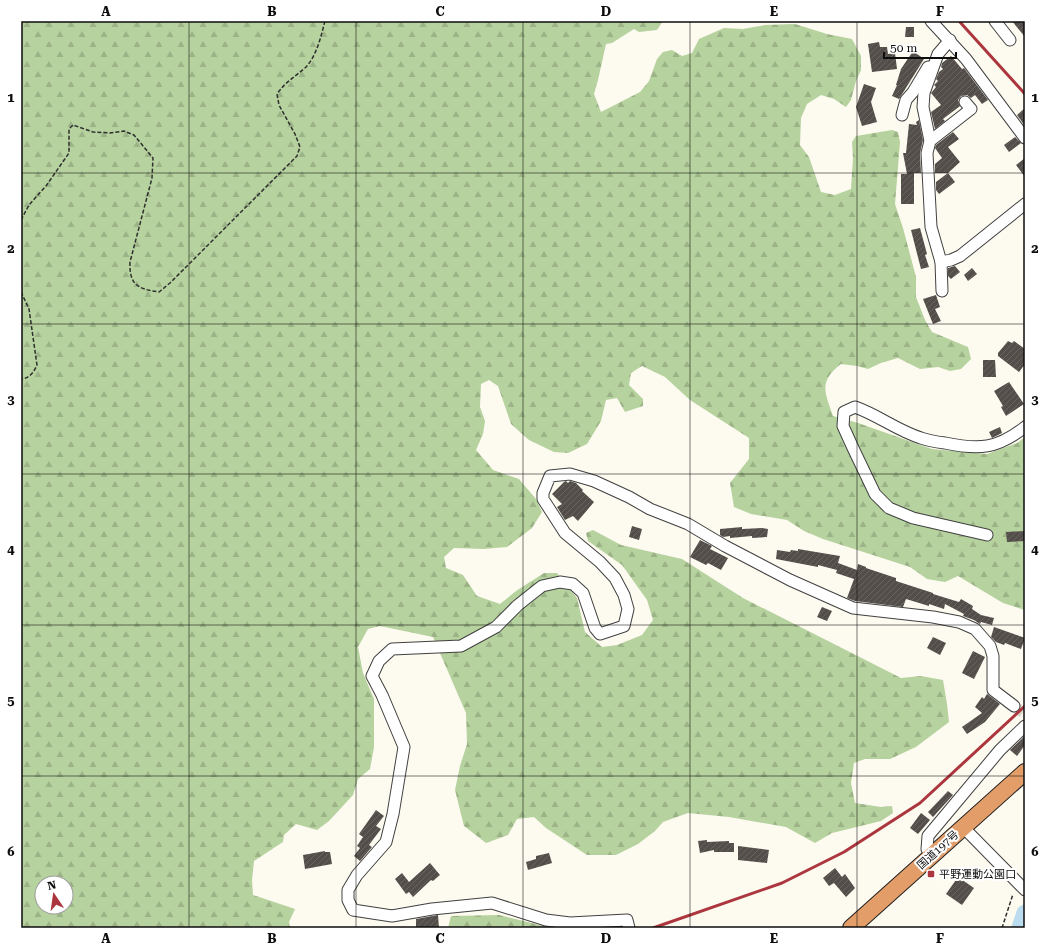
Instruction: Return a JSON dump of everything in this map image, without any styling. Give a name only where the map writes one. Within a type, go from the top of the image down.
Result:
[{"type":"highway","name":"国道197号","points":[[850,928],[964,828],[1025,772]]},
{"type":"street","points":[[931,21],[966,59],[1025,138]]},
{"type":"street","points":[[995,21],[1010,40]]},
{"type":"street","points":[[942,291],[941,262],[931,227],[929,209],[927,153],[930,141],[923,107],[924,93],[936,58],[950,40]]},
{"type":"street","points":[[902,115],[906,100],[913,92],[931,60],[936,58]]},
{"type":"street","points":[[930,141],[971,109],[965,102]]},
{"type":"street","points":[[941,262],[960,256],[1025,204]]},
{"type":"street","points":[[987,535],[913,518],[889,508],[875,494],[853,448],[843,426],[844,412],[855,407],[870,412],[890,424],[921,438],[957,446],[980,448],[995,445],[1015,435],[1025,427]]},
{"type":"street","points":[[629,928],[627,920],[570,923],[546,920],[492,903],[432,909],[392,916],[353,910],[348,900],[348,890],[357,875],[386,842],[393,814],[404,747],[382,695],[372,676],[379,661],[392,649],[461,646],[496,627],[518,605],[542,586],[560,582],[573,584],[583,593],[595,628],[600,634],[624,626],[628,609],[624,595],[615,578],[600,562],[565,533],[543,499],[543,493],[550,476],[570,474],[594,481],[629,497],[650,509],[688,524],[725,546],[790,580],[853,608],[933,617],[959,622],[975,629],[990,646],[993,656],[992,690],[1014,706]]},
{"type":"street","points":[[931,857],[927,848],[928,836],[1000,750],[1025,726]]},
{"type":"street","points":[[964,828],[1021,886]]},
{"type":"path","points":[[21,220],[29,205],[46,186],[68,153],[69,129],[73,125],[93,132],[110,133],[124,131],[134,135],[153,158],[152,178],[130,262],[130,274],[134,283],[143,288],[159,292],[170,283],[297,156],[300,147],[296,134],[279,105],[277,94],[282,85],[307,66],[316,49],[325,21]]},
{"type":"path","points":[[21,292],[28,309],[37,365],[34,372],[26,379],[21,379]]},
{"type":"path","points":[[1002,928],[1011,897],[1021,886]]},
{"type":"green space","points":[[21,21],[663,21],[657,30],[639,32],[634,29],[612,43],[606,44],[594,94],[601,112],[640,92],[649,81],[657,59],[663,52],[672,50],[682,56],[692,53],[699,39],[724,28],[743,29],[765,25],[795,24],[827,34],[852,39],[861,56],[861,70],[856,81],[851,100],[846,107],[834,99],[821,95],[807,104],[801,118],[800,145],[809,157],[821,192],[835,195],[851,189],[853,158],[852,142],[856,136],[892,130],[898,132],[900,142],[895,204],[916,277],[916,297],[925,320],[932,332],[968,347],[971,359],[961,369],[950,371],[938,367],[920,369],[898,358],[868,369],[841,364],[829,376],[826,382],[826,394],[833,416],[858,423],[932,449],[987,454],[1017,443],[1025,437],[1025,610],[1003,603],[958,576],[945,582],[927,579],[910,567],[823,539],[804,531],[787,520],[751,514],[734,507],[730,483],[749,459],[749,438],[690,400],[665,377],[642,366],[631,373],[629,385],[643,399],[643,406],[625,412],[617,398],[606,400],[601,421],[587,444],[568,453],[554,452],[529,440],[511,424],[498,386],[489,380],[481,384],[480,407],[485,421],[483,434],[476,450],[493,470],[519,479],[536,499],[542,512],[532,528],[507,547],[484,549],[454,548],[444,557],[446,568],[463,575],[477,596],[500,604],[516,591],[544,573],[557,573],[577,598],[585,632],[602,647],[617,645],[642,635],[653,620],[647,600],[622,565],[588,541],[586,533],[593,530],[621,545],[682,559],[743,598],[901,678],[921,676],[943,680],[949,722],[916,747],[890,759],[865,759],[854,763],[851,783],[855,803],[881,807],[892,806],[893,813],[881,821],[832,833],[815,843],[786,827],[729,817],[688,813],[663,822],[655,831],[638,844],[616,855],[587,855],[546,828],[534,817],[517,819],[508,835],[486,843],[464,826],[455,790],[460,766],[467,744],[466,713],[433,637],[380,626],[368,629],[358,647],[363,673],[374,699],[374,747],[370,769],[358,779],[353,795],[329,821],[317,830],[296,824],[284,835],[283,842],[254,861],[252,880],[253,895],[295,909],[289,922],[290,928],[21,928]]},
{"type":"green space","points":[[499,915],[552,928],[448,928],[451,916]]},
{"type":"building","points":[[1012,21],[1025,21],[1025,37]]},
{"type":"building","points":[[906,27],[914,27],[914,37],[905,37]]},
{"type":"building","points":[[879,42],[880,47],[887,47],[888,54],[895,53],[897,69],[872,72],[868,44]]},
{"type":"building","points":[[913,51],[924,59],[899,99],[892,96],[897,85],[901,69]]},
{"type":"building","points":[[951,56],[962,69],[964,68],[988,100],[982,104],[975,95],[971,98],[967,95],[961,96],[958,100],[960,106],[943,119],[945,121],[935,129],[931,112],[941,105],[931,93],[936,87],[934,85],[938,81],[936,79],[939,72],[943,69],[941,67],[942,63]]},
{"type":"building","points":[[864,84],[876,88],[871,102],[877,122],[862,126],[856,107]]},
{"type":"building","points":[[1025,108],[1025,126],[1017,115]]},
{"type":"building","points":[[919,120],[923,140],[920,153],[921,173],[914,173],[914,204],[901,204],[901,174],[907,174],[903,153],[906,153],[909,124],[917,125],[916,122]]},
{"type":"building","points":[[953,132],[959,139],[948,147],[960,162],[948,173],[935,173],[935,164],[942,158],[935,148],[936,145]]},
{"type":"building","points":[[1015,137],[1021,143],[1009,152],[1004,145]]},
{"type":"building","points":[[1025,158],[1025,177],[1016,165]]},
{"type":"building","points":[[948,173],[955,182],[939,194],[936,190],[936,182]]},
{"type":"building","points":[[920,228],[929,267],[921,269],[911,230]]},
{"type":"building","points":[[955,266],[960,272],[951,279],[948,276],[948,268]]},
{"type":"building","points":[[972,268],[977,274],[968,281],[964,275]]},
{"type":"building","points":[[936,295],[940,307],[935,309],[941,321],[933,324],[923,299]]},
{"type":"building","points":[[1008,341],[1012,343],[1014,341],[1025,349],[1025,364],[1019,372],[998,356],[998,353]]},
{"type":"building","points":[[983,360],[995,360],[996,377],[983,377]]},
{"type":"building","points":[[1009,382],[1024,404],[1006,416],[1001,407],[1003,406],[994,391]]},
{"type":"building","points":[[1000,427],[1002,433],[992,438],[989,432]]},
{"type":"building","points":[[566,481],[568,483],[570,481],[576,483],[594,502],[578,521],[573,516],[565,520],[557,507],[562,504],[552,494]]},
{"type":"building","points":[[632,526],[642,529],[639,540],[629,537]]},
{"type":"building","points":[[742,527],[742,529],[768,529],[767,537],[752,538],[752,536],[730,538],[730,536],[723,537],[720,535],[720,529]]},
{"type":"building","points":[[1025,531],[1025,541],[1007,542],[1006,532]]},
{"type":"building","points":[[700,540],[712,546],[710,549],[728,558],[721,570],[708,563],[706,565],[690,557]]},
{"type":"building","points":[[798,549],[840,556],[838,563],[857,570],[858,564],[896,578],[896,581],[933,594],[959,602],[961,599],[973,606],[972,609],[981,615],[994,618],[992,625],[981,622],[980,624],[963,616],[964,614],[945,604],[944,609],[906,599],[903,607],[855,601],[847,598],[854,579],[836,573],[837,570],[818,565],[818,567],[776,559],[777,550],[790,552],[791,550],[798,551]]},
{"type":"building","points":[[822,607],[832,611],[827,621],[817,617]]},
{"type":"building","points":[[994,627],[1025,638],[1021,649],[1005,643],[1004,645],[996,642],[991,637]]},
{"type":"building","points":[[933,637],[946,643],[940,655],[927,648]]},
{"type":"building","points":[[973,651],[985,657],[974,679],[962,673]]},
{"type":"building","points":[[987,694],[1000,704],[985,722],[967,734],[962,727],[982,713],[975,707],[982,697],[984,699]]},
{"type":"building","points":[[1025,736],[1025,745],[1017,756],[1010,750]]},
{"type":"building","points":[[948,791],[953,795],[933,817],[928,812]]},
{"type":"building","points":[[376,810],[384,816],[376,826],[381,829],[369,845],[372,847],[360,861],[354,856],[360,848],[357,846],[363,837],[359,834]]},
{"type":"building","points":[[921,813],[930,820],[918,834],[910,828]]},
{"type":"building","points":[[707,840],[707,842],[729,841],[729,843],[734,843],[734,852],[714,852],[714,850],[700,853],[698,841]]},
{"type":"building","points":[[738,846],[769,850],[767,863],[738,860]]},
{"type":"building","points":[[325,851],[330,852],[332,864],[305,869],[303,855]]},
{"type":"building","points":[[549,853],[552,863],[528,870],[526,862],[536,859],[536,856]]},
{"type":"building","points":[[430,863],[440,875],[433,881],[431,880],[413,897],[409,892],[406,894],[395,879],[402,873],[409,882]]},
{"type":"building","points":[[835,868],[842,877],[845,874],[855,888],[846,897],[834,883],[829,886],[823,878]]},
{"type":"building","points":[[958,877],[974,888],[962,905],[946,894]]},
{"type":"building","points":[[438,915],[439,928],[416,928],[416,919]]},
{"type":"waterway","points":[[1020,928],[1025,913]]},
{"type":"tunnel","points":[[1014,706],[1025,714]]},
{"type":"railway","points":[[959,21],[1025,94]]},
{"type":"railway","points":[[653,928],[782,883],[844,852],[920,803],[1025,706]]},
{"type":"place","name":"平野運動公園口","points":[[931,874]]}]
